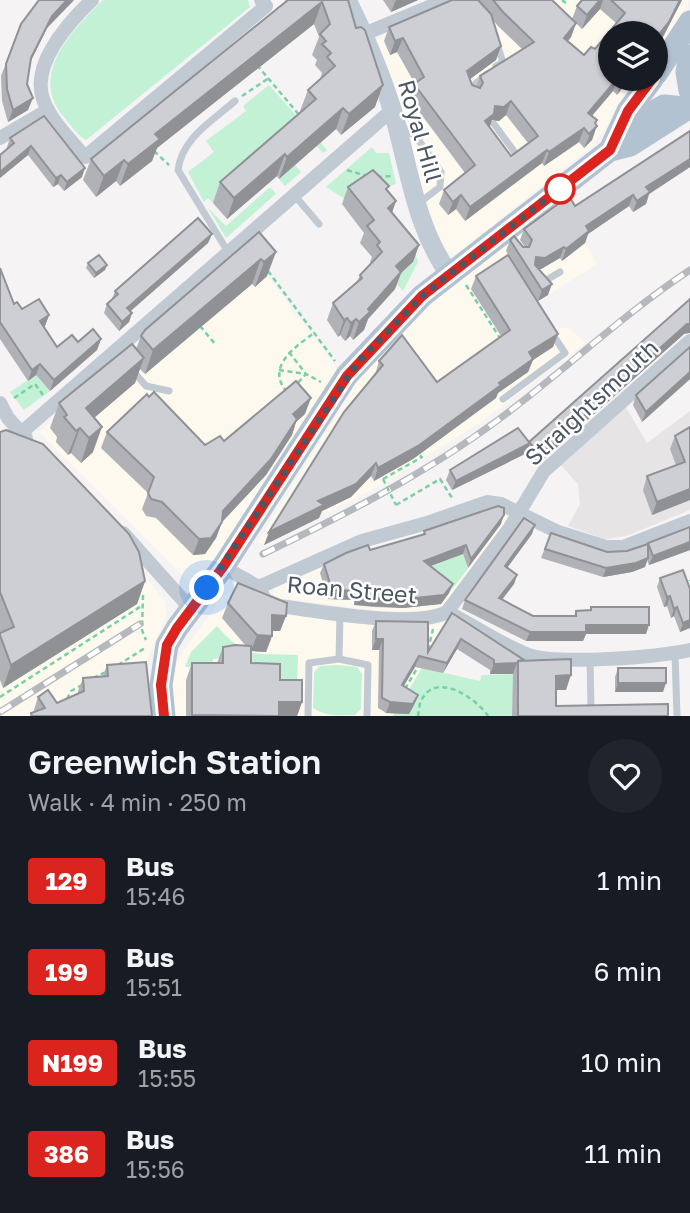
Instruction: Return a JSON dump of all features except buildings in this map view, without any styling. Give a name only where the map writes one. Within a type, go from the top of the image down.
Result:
[{"type":"main road","name":"Royal Hill","points":[[347,0],[364,33],[394,115],[416,205],[428,240],[456,277]]},
{"type":"main road","points":[[668,56],[690,22]]},
{"type":"main road","points":[[614,141],[630,145],[684,106],[690,56]]},
{"type":"main road","points":[[164,716],[162,663],[167,645],[223,567],[347,376],[393,325],[503,241],[614,141],[628,111],[643,91]]},
{"type":"main road","points":[[660,91],[684,106]]},
{"type":"street","points":[[92,0],[69,26],[43,70],[42,97],[48,110],[85,157],[267,6],[261,0]]},
{"type":"street","points":[[364,33],[446,0]]},
{"type":"street","points":[[0,138],[48,110]]},
{"type":"street","points":[[0,439],[21,433],[295,196],[394,115]]},
{"type":"street","name":"Straightsmouth","points":[[441,615],[519,513],[544,471],[690,341]]},
{"type":"street","points":[[6,401],[21,433],[36,447]]},
{"type":"street","points":[[259,586],[362,541],[427,523],[475,505],[501,503],[579,540],[606,547],[623,547],[690,520]]},
{"type":"street","points":[[113,523],[191,608]]},
{"type":"street","name":"Roan Street","points":[[223,567],[259,586],[265,600],[274,605],[340,613],[441,615],[531,656],[590,658],[690,650]]},
{"type":"lane","points":[[472,96],[467,88],[503,62],[495,37]]},
{"type":"lane","points":[[229,254],[178,170],[180,156],[189,141],[234,101]]},
{"type":"lane","points":[[394,115],[417,138],[441,173],[440,187],[416,205]]},
{"type":"lane","points":[[494,124],[516,154]]},
{"type":"lane","points":[[295,196],[319,224]]},
{"type":"lane","points":[[536,273],[544,283],[560,272]]},
{"type":"lane","points":[[503,399],[565,353],[543,320]]},
{"type":"lane","points":[[116,351],[146,386],[165,390]]},
{"type":"lane","points":[[339,659],[340,613]]},
{"type":"lane","points":[[675,653],[677,716]]},
{"type":"lane","points":[[590,658],[591,710]]},
{"type":"lane","points":[[308,716],[309,663],[339,659],[368,665],[367,716]]},
{"type":"path","points":[[562,0],[567,4]]},
{"type":"path","points":[[249,56],[303,120]]},
{"type":"path","points":[[234,101],[268,78]]},
{"type":"path","points":[[152,149],[162,161]]},
{"type":"path","points":[[344,168],[360,176],[384,177]]},
{"type":"path","points":[[267,270],[339,367]]},
{"type":"path","points":[[456,277],[504,343]]},
{"type":"path","points":[[192,317],[215,344]]},
{"type":"path","points":[[306,374],[289,395],[282,387],[279,370],[289,352],[314,333]]},
{"type":"path","points":[[289,352],[306,374]]},
{"type":"path","points":[[279,370],[306,374],[327,385]]},
{"type":"path","points":[[6,401],[35,384],[45,398]]},
{"type":"path","points":[[412,450],[422,457],[383,479],[396,505],[440,479],[456,503]]},
{"type":"path","points":[[143,595],[142,629],[146,640]]},
{"type":"path","points":[[137,602],[143,605]]},
{"type":"path","points":[[0,690],[1,696],[143,605]]},
{"type":"path","points":[[427,652],[441,615]]},
{"type":"path","points":[[66,700],[71,691],[145,648]]},
{"type":"path","points":[[399,700],[420,664]]},
{"type":"path","points":[[418,716],[424,696],[433,690],[443,689],[465,694],[488,716]]},
{"type":"shaded area","points":[[459,0],[690,0],[668,43],[668,21],[598,21],[598,91],[634,91],[590,148],[456,254],[447,251],[435,232],[376,40],[456,4]]},
{"type":"shaded area","points":[[562,201],[597,264],[537,302],[553,327],[570,329],[586,343],[479,423],[390,480],[264,545],[258,542],[362,374],[429,304]]},
{"type":"shaded area","points":[[247,249],[340,372],[201,577],[189,582],[39,432]]},
{"type":"shaded area","points":[[625,406],[647,443],[690,411],[690,510],[626,536],[605,539],[568,526],[580,504],[578,484],[559,463]]},
{"type":"shaded area","points":[[0,449],[133,561],[165,601],[167,616],[147,661],[151,716],[0,716]]},
{"type":"shaded area","points":[[489,509],[510,517],[444,606],[434,611],[381,611],[273,597],[274,589],[356,552],[429,533],[459,522],[458,518]]},
{"type":"shaded area","points":[[239,589],[252,596],[424,625],[449,622],[393,716],[174,716],[173,680],[178,659],[224,595]]},
{"type":"green space","points":[[103,0],[248,0],[250,7],[86,140],[63,116],[54,100],[51,84],[53,69],[68,39]]},
{"type":"green space","points":[[269,85],[327,150],[323,153],[303,130],[296,131],[213,203],[208,198],[204,202],[188,172],[214,152],[206,141],[246,111],[243,106]]},
{"type":"green space","points":[[372,147],[376,153],[389,153],[396,184],[345,199],[326,187]]},
{"type":"green space","points":[[295,165],[301,172],[285,186],[279,179]]},
{"type":"green space","points":[[270,187],[276,194],[226,238],[208,208],[226,226]]},
{"type":"green space","points":[[414,250],[418,262],[403,291],[393,280],[413,263]]},
{"type":"green space","points":[[36,375],[50,391],[24,410],[10,392]]},
{"type":"green space","points":[[463,554],[468,569],[449,593],[436,583],[429,567]]},
{"type":"green space","points":[[217,626],[244,650],[261,654],[298,655],[297,691],[247,661],[213,659],[212,667],[185,667],[191,652]]},
{"type":"green space","points":[[320,666],[357,667],[362,674],[361,709],[355,715],[332,715],[313,708],[314,672]]},
{"type":"green space","points":[[422,668],[480,681],[482,675],[514,674],[512,716],[393,716]]},
{"type":"railway","points":[[263,554],[383,493],[470,440],[690,270]]},
{"type":"railway","points":[[0,712],[140,624]]},
{"type":"bus line","name":"129","points":[[164,716],[161,685],[162,663],[167,645],[252,524],[347,376],[422,296],[610,150],[628,111],[643,91]]},
{"type":"route","points":[[207,588],[358,362],[422,296],[567,183],[560,189]]}]
